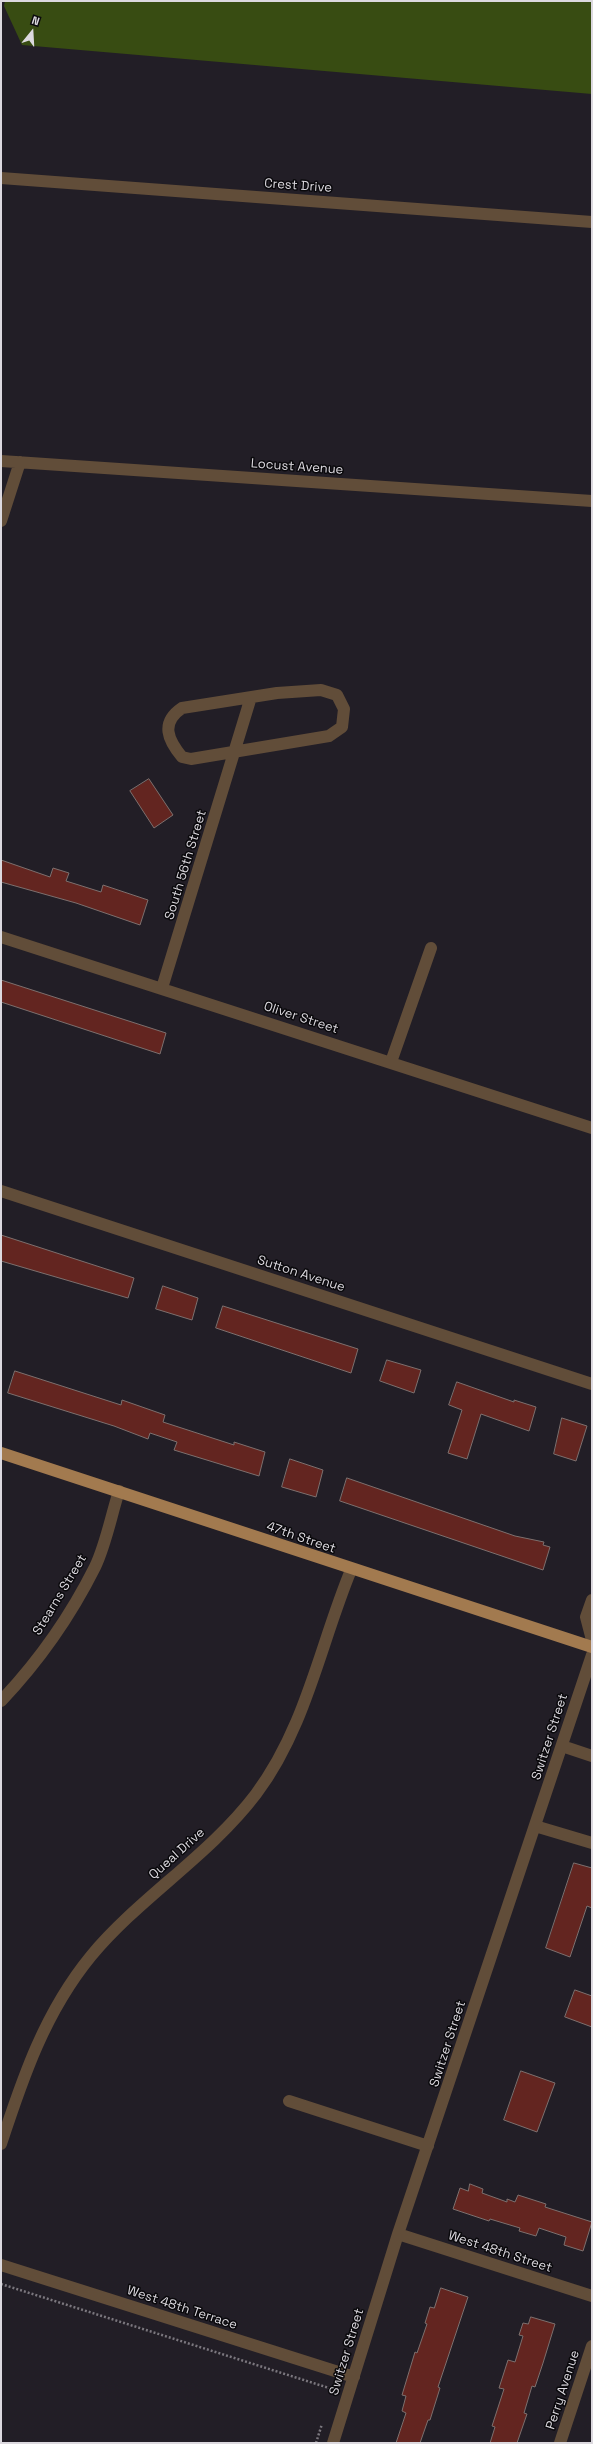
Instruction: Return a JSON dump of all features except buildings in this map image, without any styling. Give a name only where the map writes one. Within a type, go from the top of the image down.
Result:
[{"type":"main road","name":"47th Street","points":[[1,1453],[119,1491],[352,1570],[592,1647]]},
{"type":"street","name":"Crest Drive","points":[[1,178],[592,222]]},
{"type":"street","name":"Locust Avenue","points":[[1,461],[592,501]]},
{"type":"street","points":[[1,521],[20,462]]},
{"type":"street","points":[[320,690],[337,695],[344,709],[342,727],[329,736],[236,751],[191,758],[182,757],[170,743],[168,730],[173,714],[182,708],[251,697],[320,690]]},
{"type":"street","name":"South 56th Street","points":[[162,988],[236,751],[251,697]]},
{"type":"street","name":"Oliver Street","points":[[1,937],[592,1128]]},
{"type":"street","points":[[391,1062],[431,948]]},
{"type":"street","name":"Sutton Avenue","points":[[1,1191],[592,1384]]},
{"type":"street","name":"Stearns Street","points":[[1,1701],[26,1675],[62,1622],[96,1566],[119,1491]]},
{"type":"street","name":"Queal Drive","points":[[1,2144],[26,2068],[43,2029],[67,1988],[92,1955],[138,1909],[221,1833],[256,1794],[283,1751],[304,1704],[352,1570]]},
{"type":"street","points":[[592,1600],[586,1617],[592,1640]]},
{"type":"street","name":"Switzer Street","points":[[333,2443],[398,2234],[592,1655]]},
{"type":"street","points":[[562,1746],[592,1756]]},
{"type":"street","points":[[535,1826],[592,1843]]},
{"type":"street","points":[[289,2101],[428,2146]]},
{"type":"street","name":"West 48th Street","points":[[398,2234],[592,2296]]},
{"type":"street","name":"West 48th Terrace","points":[[1,2265],[354,2377]]},
{"type":"street","name":"Perry Avenue","points":[[560,2443],[592,2346]]},
{"type":"path","points":[[1,2284],[328,2388],[332,2393],[330,2400]]},
{"type":"path","points":[[316,2443],[323,2422]]},
{"type":"green space","points":[[5,1],[592,1],[592,94],[22,45],[4,6]]}]
